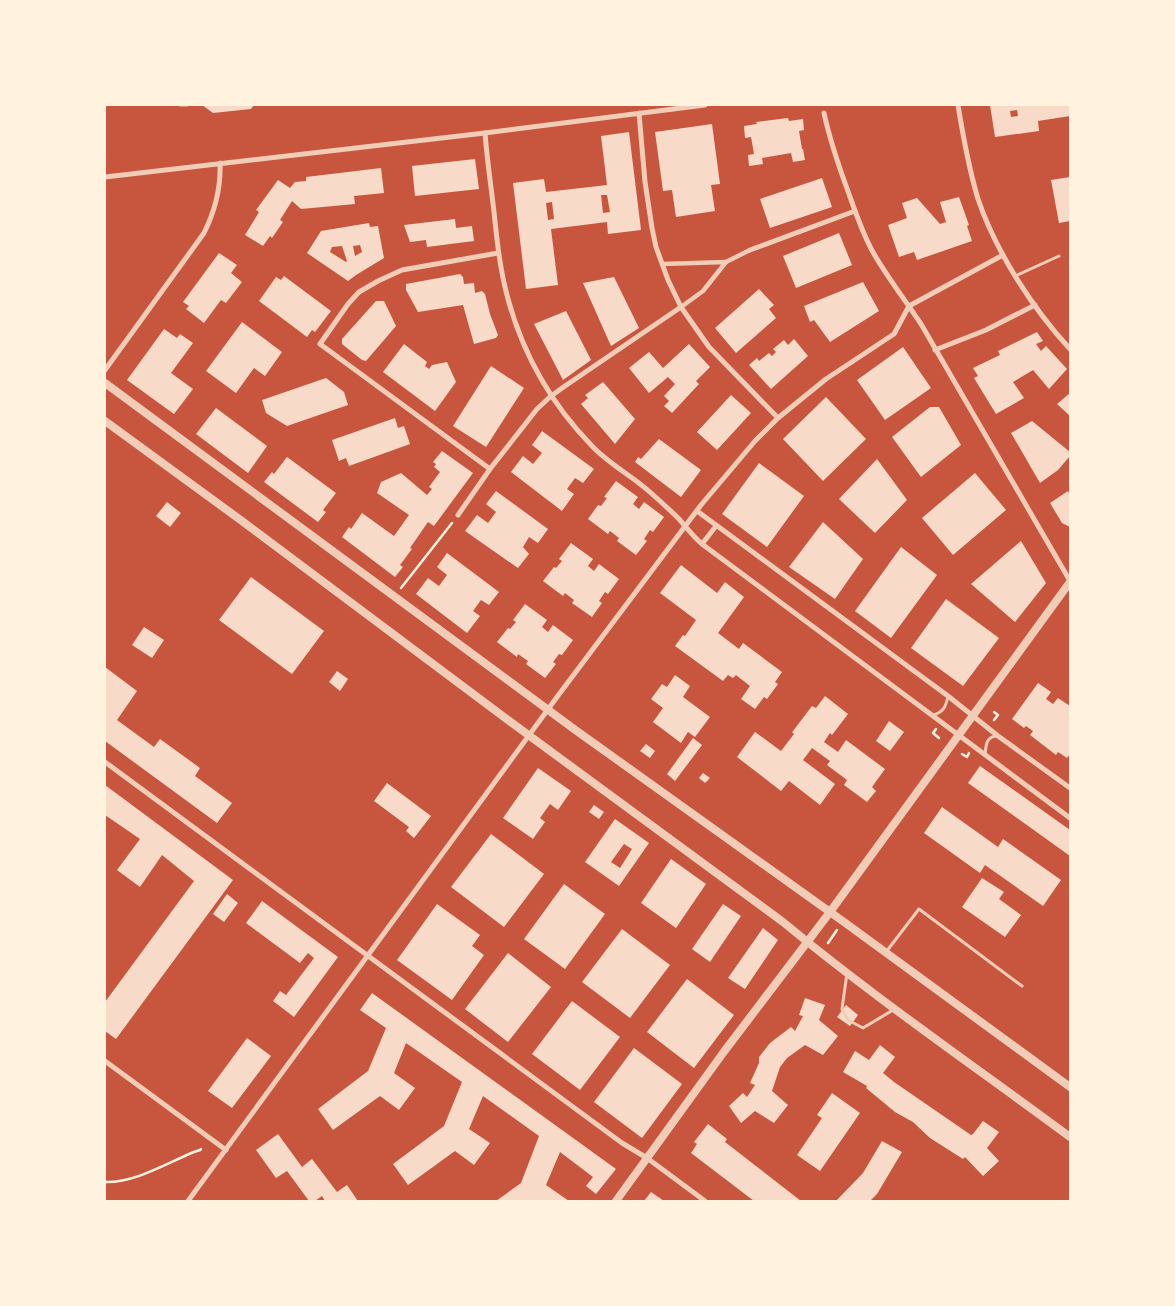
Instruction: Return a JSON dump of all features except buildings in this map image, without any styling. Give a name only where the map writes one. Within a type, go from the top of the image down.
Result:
[{"type":"street","points":[[105,177],[485,133],[705,105]]},
{"type":"street","points":[[958,105],[967,155],[976,190],[988,224],[1016,276],[1035,305],[1070,350]]},
{"type":"street","points":[[616,1201],[729,1045],[808,942],[1070,582],[909,306],[874,255],[836,161],[824,113]]},
{"type":"street","points":[[639,114],[645,182],[652,228],[656,247],[668,280],[681,307],[709,348],[778,418]]},
{"type":"street","points":[[485,133],[498,253],[508,300],[528,353],[552,396],[578,431],[610,462],[650,492],[702,544],[1070,818]]},
{"type":"street","points":[[105,370],[204,233],[218,197],[220,164]]},
{"type":"street","points":[[662,264],[726,262],[750,250],[855,212]]},
{"type":"street","points":[[490,469],[320,344],[348,304],[359,292],[378,281],[402,270],[498,253]]},
{"type":"street","points":[[188,1201],[548,709],[656,564],[754,441],[778,418],[826,379],[894,334],[909,306],[1003,255]]},
{"type":"street","points":[[458,515],[490,469],[537,409],[552,396],[703,291],[726,262]]},
{"type":"street","points":[[935,350],[986,330],[1035,305]]},
{"type":"street","points":[[105,383],[394,597],[1070,1087]]},
{"type":"street","points":[[105,422],[258,533],[1070,1137]]},
{"type":"street","points":[[697,511],[1070,788]]},
{"type":"street","points":[[702,544],[716,526]]},
{"type":"street","points":[[105,762],[622,1143],[647,1158],[705,1201]]},
{"type":"street","points":[[105,1060],[226,1150]]},
{"type":"lane","points":[[180,105],[188,105]]},
{"type":"lane","points":[[1016,276],[1059,256]]},
{"type":"lane","points":[[933,716],[943,710],[948,696]]},
{"type":"lane","points":[[986,755],[985,746],[987,741],[994,736],[998,736]]},
{"type":"lane","points":[[885,953],[919,910],[1022,986]]},
{"type":"lane","points":[[848,973],[842,1009],[848,1020],[863,1028],[896,1009]]},
{"type":"path","points":[[394,597],[458,515]]},
{"type":"path","points":[[992,722],[998,715],[994,712]]},
{"type":"path","points":[[827,945],[837,930]]},
{"type":"path","points":[[105,1182],[130,1178],[202,1150]]}]
